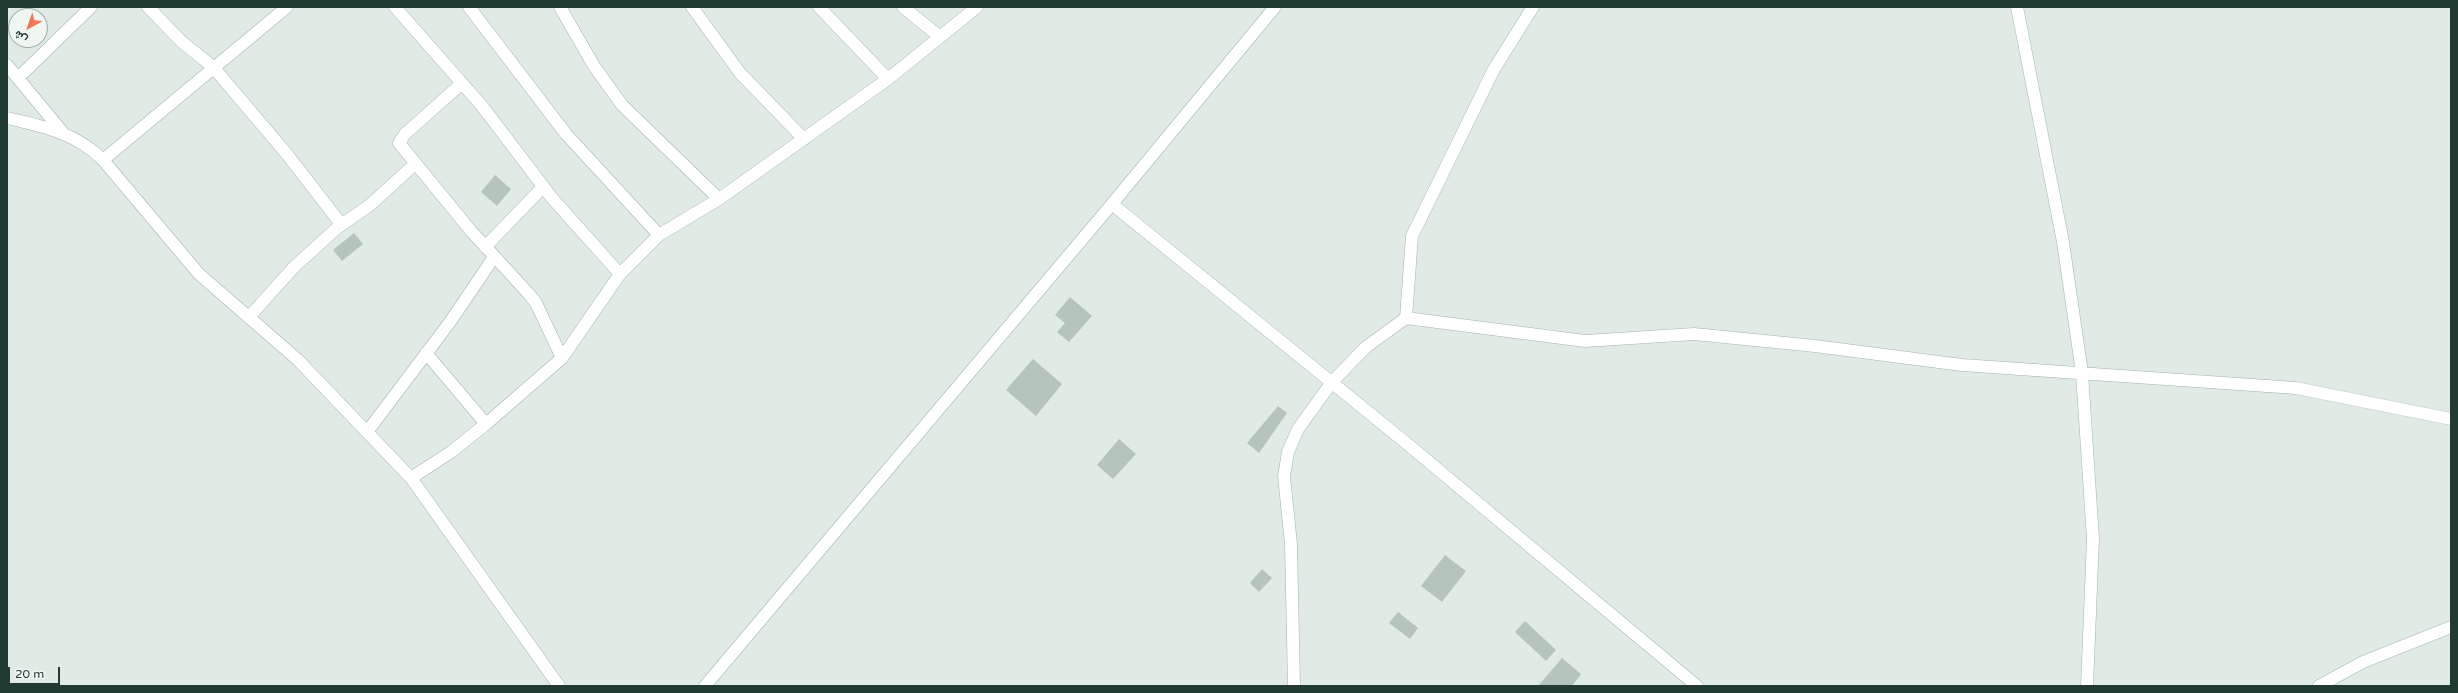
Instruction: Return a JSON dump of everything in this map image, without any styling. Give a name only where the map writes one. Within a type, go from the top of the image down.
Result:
[{"type":"street","points":[[19,77],[90,7]]},
{"type":"street","points":[[148,7],[182,42],[213,67],[286,153],[341,224]]},
{"type":"street","points":[[103,160],[287,7]]},
{"type":"street","points":[[395,7],[461,84],[482,106],[543,187],[620,274]]},
{"type":"street","points":[[469,7],[566,134],[659,235]]},
{"type":"street","points":[[560,7],[594,66],[622,105],[719,199]]},
{"type":"street","points":[[692,7],[740,73],[804,138]]},
{"type":"street","points":[[819,7],[888,79]]},
{"type":"street","points":[[902,7],[940,37]]},
{"type":"street","points":[[411,478],[451,452],[486,424],[562,358],[620,274],[659,235],[719,199],[888,79],[977,7]]},
{"type":"street","points":[[704,686],[1112,204],[1275,7]]},
{"type":"street","points":[[1406,318],[1412,236],[1494,69],[1533,7]]},
{"type":"street","points":[[2017,7],[2063,242],[2082,373],[2093,539],[2087,686]]},
{"type":"street","points":[[7,65],[19,77],[64,134]]},
{"type":"street","points":[[461,84],[400,139],[399,143],[485,247],[536,303],[562,358]]},
{"type":"street","points":[[7,118],[64,134],[85,144],[103,160],[199,274],[298,360],[411,478],[559,686]]},
{"type":"street","points":[[249,317],[294,267],[341,224],[370,205],[415,164]]},
{"type":"street","points":[[485,247],[543,187]]},
{"type":"street","points":[[1112,204],[1332,382],[1697,686]]},
{"type":"street","points":[[367,432],[450,322],[494,257]]},
{"type":"street","points":[[1294,686],[1291,544],[1284,476],[1288,452],[1298,429],[1332,382],[1366,346],[1406,318],[1585,341],[1694,334],[1815,346],[1962,365],[2296,388],[2451,419]]},
{"type":"street","points":[[426,352],[486,424]]},
{"type":"street","points":[[2319,686],[2363,662],[2451,627]]},
{"type":"building","points":[[495,175],[511,189],[497,206],[481,192]]},
{"type":"building","points":[[354,233],[363,244],[342,261],[333,250]]},
{"type":"building","points":[[1070,297],[1092,316],[1069,342],[1057,332],[1065,323],[1055,315]]},
{"type":"building","points":[[1033,359],[1062,384],[1036,416],[1006,390]]},
{"type":"building","points":[[1278,406],[1287,413],[1259,453],[1247,443]]},
{"type":"building","points":[[1119,439],[1136,454],[1113,479],[1097,465]]},
{"type":"building","points":[[1445,555],[1466,571],[1442,602],[1421,586]]},
{"type":"building","points":[[1262,569],[1272,578],[1259,592],[1250,583]]},
{"type":"building","points":[[1398,612],[1418,628],[1410,639],[1389,623]]},
{"type":"building","points":[[1525,621],[1556,650],[1546,661],[1515,632]]},
{"type":"building","points":[[1562,658],[1581,674],[1572,686],[1538,686]]}]
